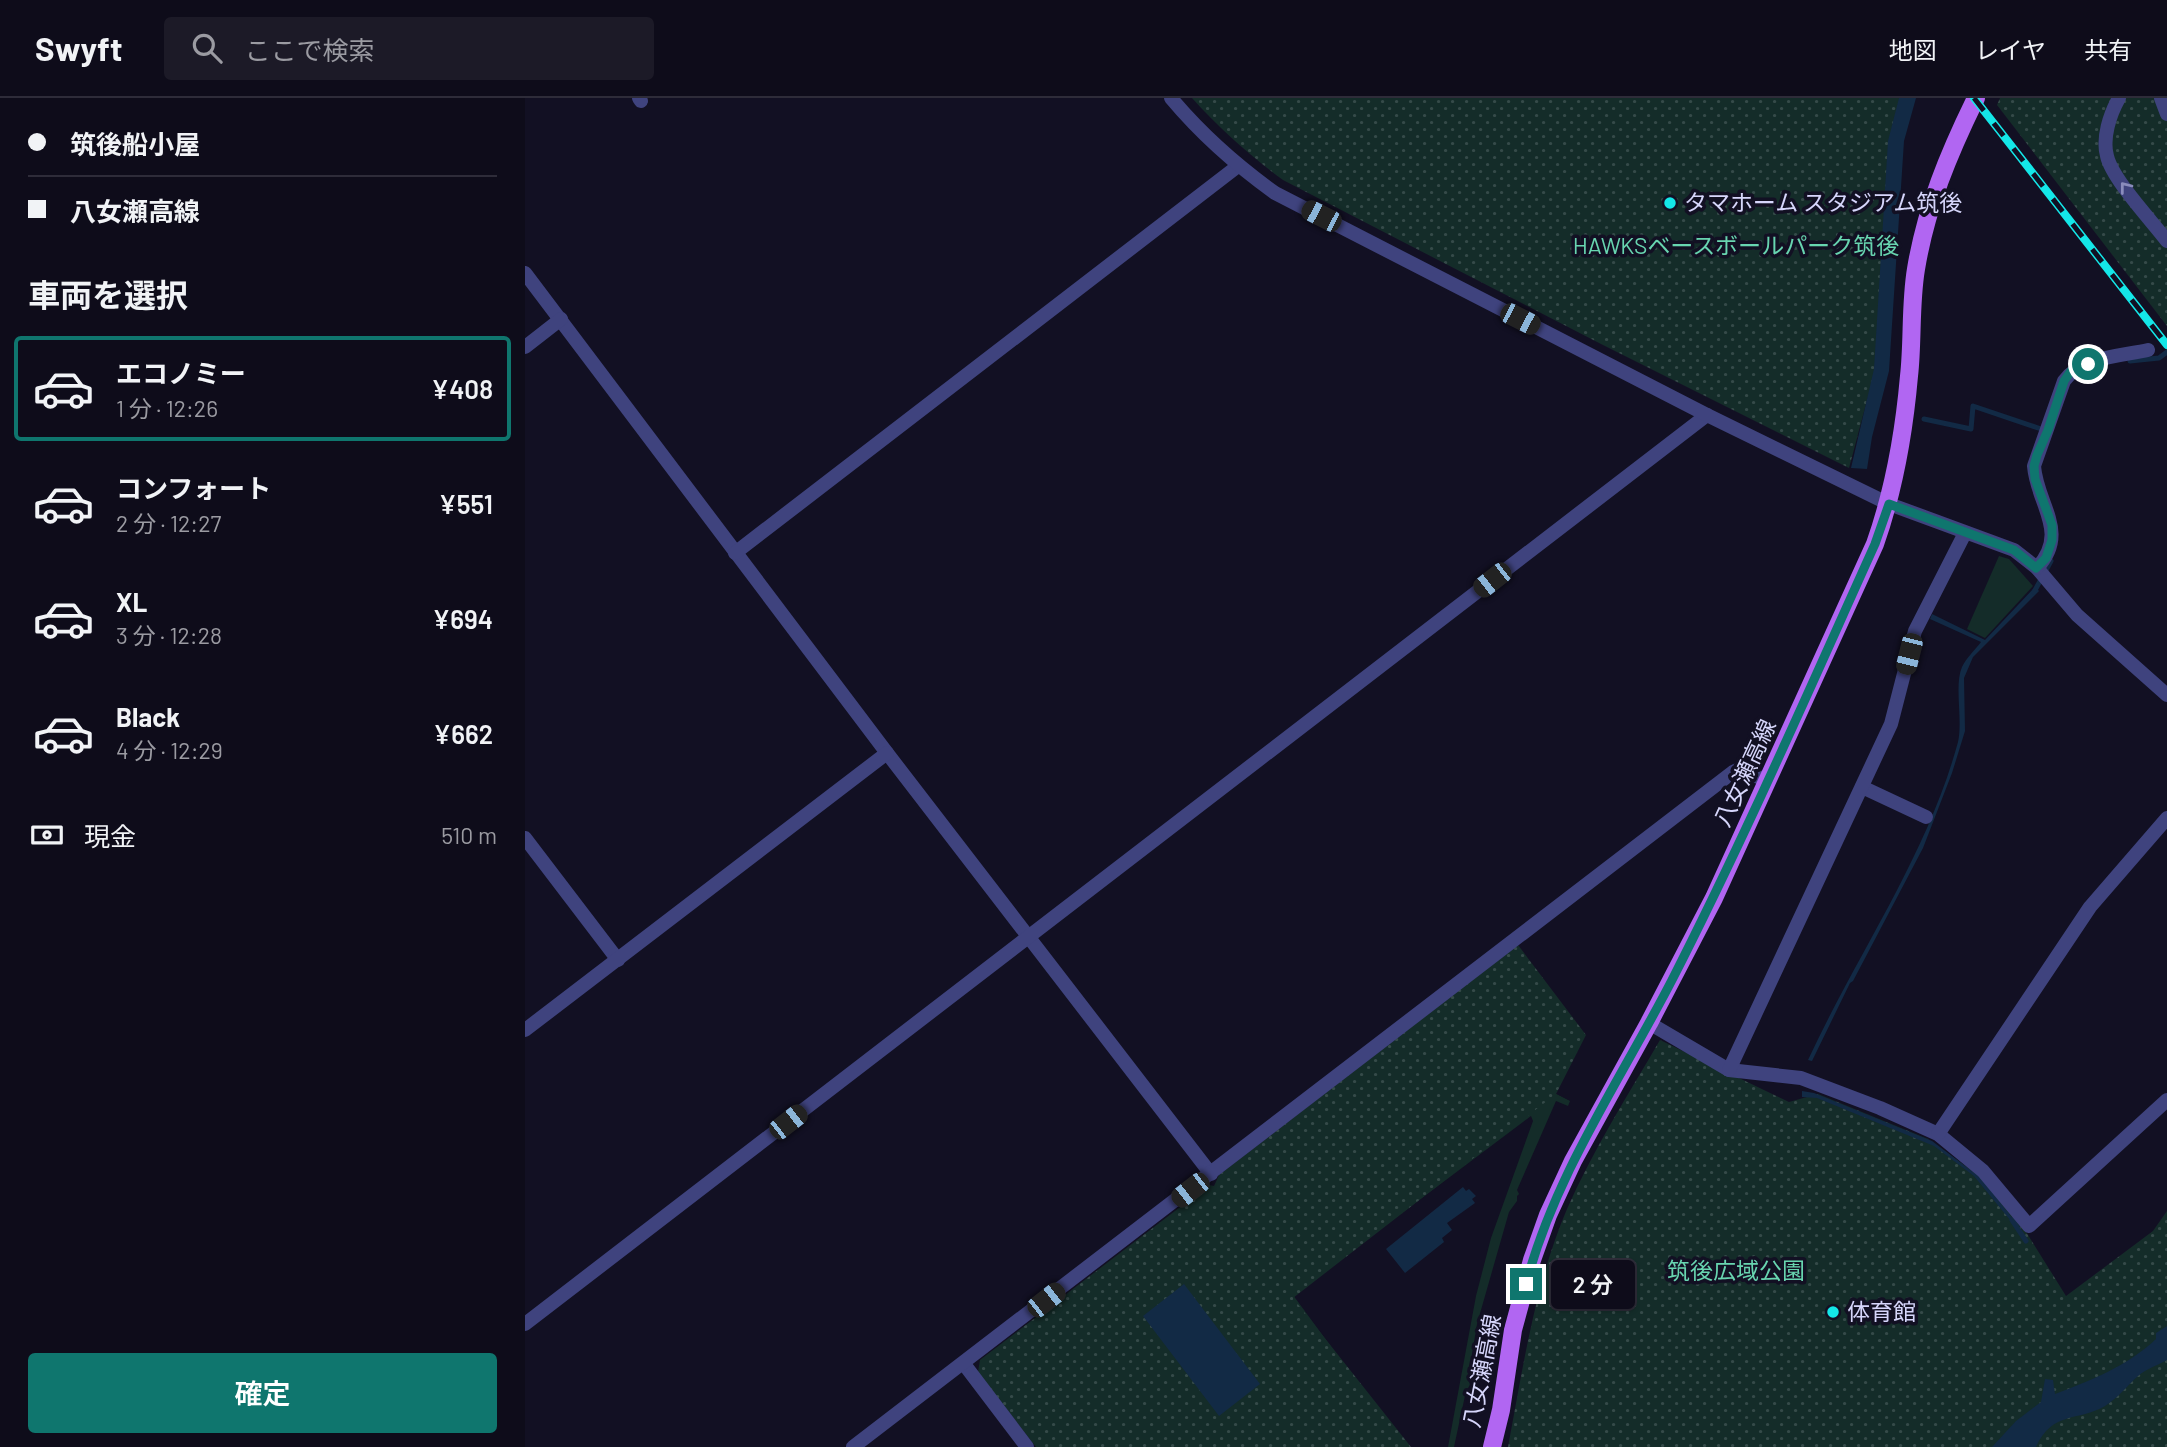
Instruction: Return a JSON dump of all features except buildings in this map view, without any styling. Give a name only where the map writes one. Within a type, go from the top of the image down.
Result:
[{"type":"main road","name":"八女瀬高線","points":[[1492,1447],[1501,1410],[1513,1330],[1544,1227],[1573,1161],[1714,898],[1875,544],[1889,504],[1904,423],[1910,374],[1916,271],[1925,223],[1938,181],[1976,98]]},
{"type":"street","points":[[1171,98],[1197,128],[1238,166],[1275,192],[1707,415],[1889,504],[2014,550],[2036,568],[2077,615],[2167,695]]},
{"type":"street","points":[[2119,98],[2110,116],[2106,155],[2114,173],[2167,241]]},
{"type":"street","points":[[2161,98],[2167,114]]},
{"type":"street","points":[[735,553],[1238,166]]},
{"type":"street","points":[[525,273],[887,753],[1211,1174]]},
{"type":"street","points":[[525,347],[561,319]]},
{"type":"street","points":[[2036,568],[2046,558],[2052,540],[2052,525],[2035,479],[2034,466],[2064,381],[2071,371],[2083,365],[2148,350]]},
{"type":"street","points":[[525,1324],[1707,415]]},
{"type":"street","points":[[1729,1070],[1891,724],[1915,631],[1965,533]]},
{"type":"street","points":[[525,1030],[887,753]]},
{"type":"street","points":[[853,1447],[1733,772],[1739,769],[1768,782]]},
{"type":"street","points":[[1862,787],[1926,817]]},
{"type":"street","points":[[1938,1134],[2090,907],[2167,818]]},
{"type":"street","points":[[525,838],[618,960]]},
{"type":"street","points":[[1649,1023],[1729,1070],[1801,1079],[1880,1108],[1938,1134],[1983,1171],[2029,1226],[2167,1100]]},
{"type":"street","points":[[964,1364],[1027,1447]]},
{"type":"green space","name":"HAWKSベースボールパーク筑後","points":[[1192,98],[1902,98],[1874,374],[1849,468],[1283,180],[1235,141]]},
{"type":"green space","points":[[2000,98],[2167,98],[2167,326],[1997,105]]},
{"type":"green space","points":[[1999,556],[2009,559],[2033,586],[1985,638],[1967,629]]},
{"type":"green space","points":[[1518,945],[1586,1035],[1556,1094],[1569,1101],[1568,1104],[1552,1097],[1293,1298],[1411,1447],[1036,1447],[978,1372],[980,1360],[1209,1185],[1214,1186],[1219,1175]]},
{"type":"green space","name":"筑後広域公園","points":[[1660,1040],[1789,1102],[1818,1094],[1928,1139],[1982,1178],[2023,1227],[2066,1296],[2153,1231],[2167,1211],[2167,1447],[1508,1447],[1531,1326],[1556,1237],[1588,1165]]},
{"type":"green space","points":[[1548,1090],[1570,1101],[1568,1106],[1556,1101],[1517,1190],[1517,1201],[1509,1212],[1477,1324],[1468,1378],[1470,1385],[1466,1391],[1454,1447],[1448,1447],[1476,1296],[1491,1238],[1533,1121],[1531,1116],[1293,1295],[1346,1367],[1285,1299]]},
{"type":"water","points":[[1899,98],[1916,98],[1904,141],[1889,371],[1872,437],[1867,469],[1851,468],[1874,369],[1888,141]]},
{"type":"water","points":[[2035,587],[2039,591],[1973,657],[1964,678],[1965,731],[1923,848],[1850,983],[1812,1061],[1808,1060],[1910,865],[1945,784],[1958,742],[1960,674],[1966,660],[1981,642],[1930,619],[1932,614],[1985,640]]},
{"type":"water","points":[[1802,1091],[1814,1093],[1932,1141],[1981,1178],[2017,1224],[2015,1226],[1974,1176],[1934,1146],[1817,1098],[1802,1097]]},
{"type":"water","points":[[1463,1187],[1476,1196],[1472,1199],[1475,1203],[1447,1223],[1452,1230],[1442,1238],[1444,1242],[1405,1273],[1386,1249]]},
{"type":"water","points":[[1184,1284],[1260,1384],[1219,1416],[1143,1316]]},
{"type":"water","points":[[2167,1326],[2167,1360],[2141,1374],[2110,1403],[2095,1411],[2058,1422],[2050,1427],[2036,1447],[1992,1447],[2016,1421],[2041,1402],[2045,1379],[2053,1380],[2055,1394],[2095,1378],[2134,1357],[2156,1339],[2156,1333]]},
{"type":"waterway","points":[[2130,361],[2159,358],[2167,352]]},
{"type":"waterway","points":[[1924,419],[1971,429],[1973,406],[2041,429]]},
{"type":"waterway","points":[[2034,592],[2051,561]]},
{"type":"waterway","points":[[2012,1220],[2026,1241]]},
{"type":"railway","points":[[1974,98],[2167,345]]},
{"type":"place","name":"タマホーム スタジアム筑後","points":[[1670,203]]},
{"type":"place","name":"体育館","points":[[1833,1312]]},
{"type":"route","points":[[1526,1284],[1548,1215],[1573,1161],[1714,898],[1875,544],[1889,504],[2014,550],[2036,568],[2046,558],[2052,540],[2052,525],[2035,479],[2034,466],[2064,381],[2071,371],[2088,364]]}]
